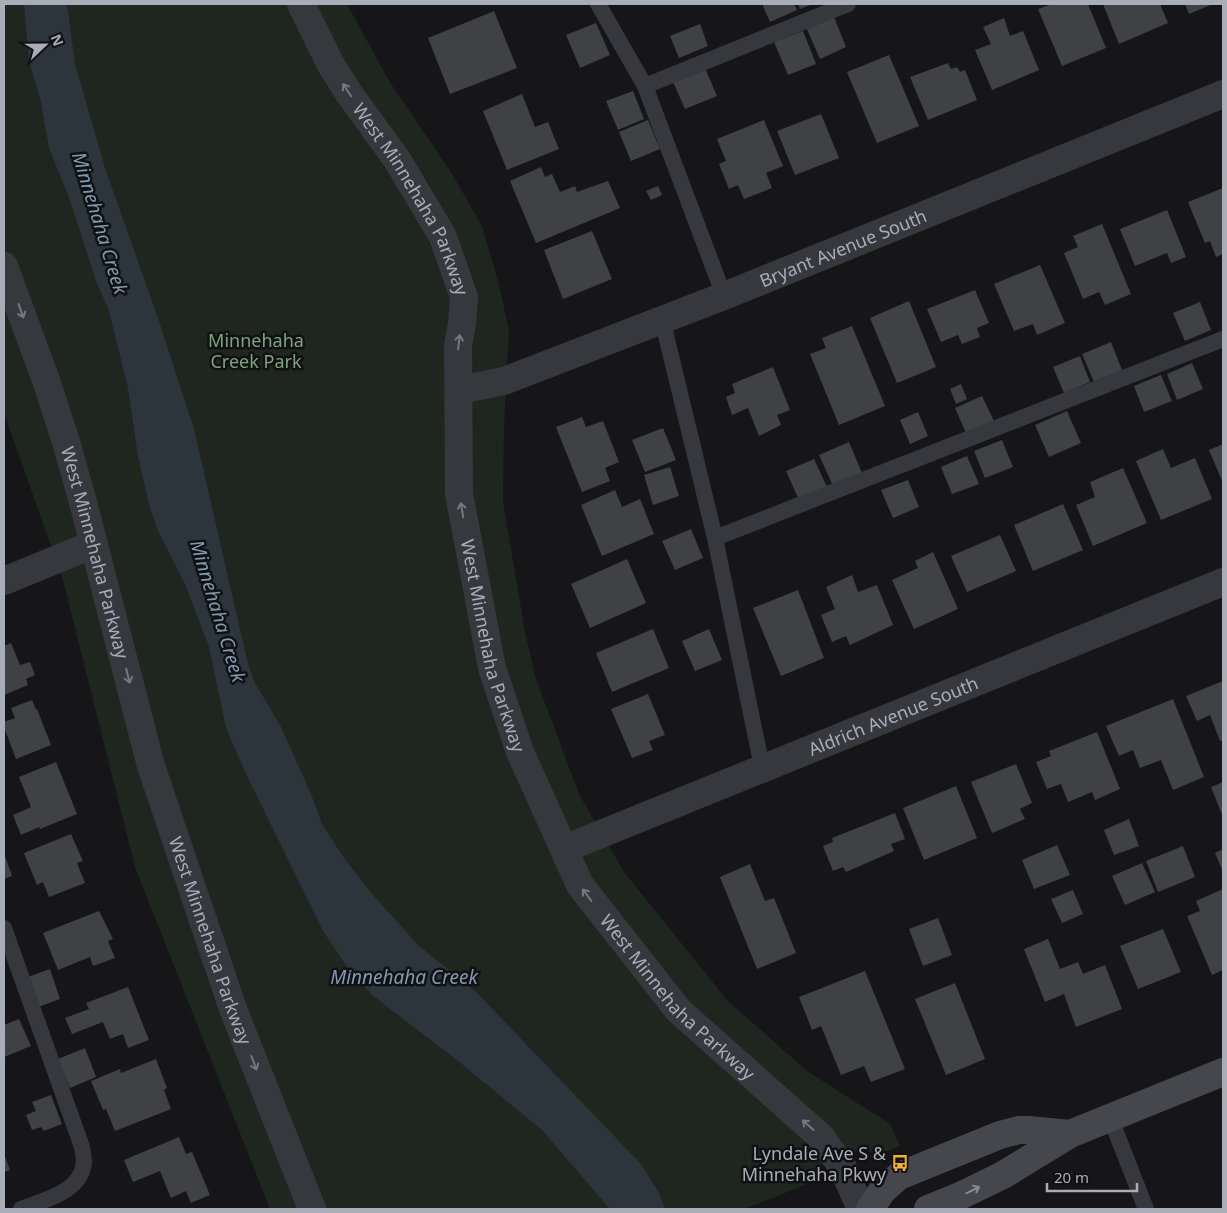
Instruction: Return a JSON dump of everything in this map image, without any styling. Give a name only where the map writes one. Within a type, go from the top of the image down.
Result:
[{"type":"main road","points":[[928,1209],[1003,1175],[1070,1134],[1223,1072]]},
{"type":"main road","points":[[870,1209],[882,1191],[898,1176],[1000,1135],[1019,1130],[1070,1134]]},
{"type":"street","name":"West Minnehaha Parkway","points":[[301,4],[330,63],[348,92],[398,162],[443,237],[464,297],[458,346],[459,494],[492,668],[520,752],[580,885],[678,1010],[809,1125],[832,1150],[843,1168],[861,1209]]},
{"type":"street","name":"Bryant Avenue South","points":[[459,390],[504,381],[724,296],[1223,94]]},
{"type":"street","name":"West Minnehaha Parkway","points":[[4,266],[50,392],[74,471],[151,766],[233,1009],[312,1209]]},
{"type":"street","points":[[4,581],[94,544]]},
{"type":"street","name":"Aldrich Avenue South","points":[[564,848],[1223,582]]},
{"type":"lane","points":[[598,4],[645,86],[724,296]]},
{"type":"lane","points":[[645,86],[848,4]]},
{"type":"lane","points":[[662,319],[715,538],[762,767]]},
{"type":"lane","points":[[715,538],[1223,339]]},
{"type":"lane","points":[[4,928],[82,1147],[84,1163],[79,1179],[64,1191],[21,1209]]},
{"type":"lane","points":[[1110,1117],[1146,1209]]},
{"type":"green space","name":"Minnehaha Creek Park","points":[[4,4],[347,4],[389,81],[451,172],[482,226],[498,281],[509,330],[504,427],[503,502],[525,632],[536,679],[579,794],[624,872],[727,1000],[807,1071],[890,1124],[900,1146],[880,1154],[859,1150],[819,1166],[805,1185],[745,1209],[270,1209],[135,867],[63,580],[4,413]]},
{"type":"water","name":"Minnehaha Creek","points":[[24,4],[67,4],[75,64],[105,168],[158,318],[194,429],[248,664],[255,683],[281,727],[311,794],[322,824],[344,858],[373,895],[418,945],[476,992],[640,1163],[658,1191],[665,1209],[610,1209],[542,1130],[457,1060],[372,995],[346,965],[323,931],[246,774],[226,728],[209,647],[185,584],[158,531],[149,504],[138,456],[128,388],[109,311],[96,281],[70,200],[49,148],[41,102],[29,61]]},
{"type":"building","points":[[762,4],[794,4],[797,10],[770,22]]},
{"type":"building","points":[[798,4],[813,4],[800,9]]},
{"type":"building","points":[[1052,4],[1088,4],[1106,48],[1062,66],[1038,9]]},
{"type":"building","points":[[1103,4],[1160,4],[1168,23],[1119,44]]},
{"type":"building","points":[[1185,4],[1213,4],[1189,14]]},
{"type":"building","points":[[494,11],[517,68],[450,94],[428,38]]},
{"type":"building","points":[[834,17],[846,47],[820,59],[807,29]]},
{"type":"building","points":[[1004,18],[1010,36],[1023,31],[1039,70],[992,90],[975,50],[991,44],[983,27]]},
{"type":"building","points":[[596,23],[610,55],[580,68],[566,35]]},
{"type":"building","points":[[700,24],[708,46],[679,58],[670,36]]},
{"type":"building","points":[[803,31],[816,64],[788,75],[774,42]]},
{"type":"building","points":[[889,55],[919,126],[877,143],[847,72]]},
{"type":"building","points":[[948,63],[951,69],[957,67],[960,72],[965,70],[977,100],[928,120],[910,77]]},
{"type":"building","points":[[705,68],[717,96],[685,109],[673,82]]},
{"type":"building","points":[[633,91],[644,119],[618,130],[606,101]]},
{"type":"building","points":[[522,94],[535,127],[548,122],[559,149],[507,170],[483,111]]},
{"type":"building","points":[[821,114],[839,158],[795,175],[777,131]]},
{"type":"building","points":[[648,120],[660,149],[631,161],[619,132]]},
{"type":"building","points":[[764,120],[783,166],[766,173],[772,188],[744,199],[738,185],[729,189],[719,164],[726,161],[717,139]]},
{"type":"building","points":[[541,167],[545,177],[552,174],[560,192],[575,186],[577,192],[608,181],[620,208],[536,243],[510,181]]},
{"type":"building","points":[[658,186],[662,195],[651,200],[646,191]]},
{"type":"building","points":[[1223,188],[1223,254],[1216,257],[1210,241],[1205,243],[1188,202]]},
{"type":"building","points":[[1167,210],[1186,257],[1171,263],[1167,253],[1135,266],[1120,229]]},
{"type":"building","points":[[1102,224],[1131,294],[1105,305],[1099,292],[1083,299],[1064,253],[1078,247],[1073,236]]},
{"type":"building","points":[[592,231],[612,279],[563,299],[544,250]]},
{"type":"building","points":[[1040,265],[1065,323],[1037,335],[1033,324],[1014,331],[994,284]]},
{"type":"building","points":[[975,290],[989,323],[977,328],[980,337],[962,344],[958,335],[941,342],[927,309]]},
{"type":"building","points":[[909,301],[936,367],[897,383],[870,318]]},
{"type":"building","points":[[1200,302],[1211,330],[1185,341],[1173,313]]},
{"type":"building","points":[[852,326],[885,406],[839,425],[810,354],[826,348],[822,338]]},
{"type":"building","points":[[1111,342],[1122,370],[1094,382],[1082,354]]},
{"type":"building","points":[[1080,356],[1090,382],[1064,393],[1053,367]]},
{"type":"building","points":[[1192,363],[1203,389],[1177,400],[1167,374]]},
{"type":"building","points":[[773,367],[790,410],[777,415],[781,425],[759,436],[748,408],[732,415],[726,397],[735,393],[732,384]]},
{"type":"building","points":[[1161,375],[1172,401],[1144,412],[1134,386]]},
{"type":"building","points":[[961,384],[967,399],[956,404],[950,389]]},
{"type":"building","points":[[982,396],[994,421],[966,433],[955,408]]},
{"type":"building","points":[[1067,411],[1081,443],[1049,457],[1035,425]]},
{"type":"building","points":[[918,412],[928,436],[910,444],[900,420]]},
{"type":"building","points":[[582,417],[586,427],[603,421],[619,462],[605,468],[610,481],[582,492],[556,427]]},
{"type":"building","points":[[663,428],[676,460],[645,472],[632,440]]},
{"type":"building","points":[[1002,440],[1013,467],[985,478],[974,451]]},
{"type":"building","points":[[849,442],[862,473],[833,486],[819,455]]},
{"type":"building","points":[[1223,444],[1223,483],[1209,450]]},
{"type":"building","points":[[1163,449],[1171,468],[1195,458],[1212,499],[1161,520],[1136,461]]},
{"type":"building","points":[[967,456],[979,484],[952,494],[941,467]]},
{"type":"building","points":[[814,459],[827,487],[799,500],[786,471]]},
{"type":"building","points":[[670,467],[679,496],[653,505],[644,475]]},
{"type":"building","points":[[1123,468],[1147,523],[1093,546],[1076,505],[1095,497],[1090,482]]},
{"type":"building","points":[[908,480],[919,507],[893,518],[881,490]]},
{"type":"building","points":[[615,490],[622,507],[640,499],[654,534],[602,556],[581,505]]},
{"type":"building","points":[[1063,504],[1083,550],[1033,571],[1014,525]]},
{"type":"building","points":[[691,529],[703,558],[675,570],[662,541]]},
{"type":"building","points":[[1000,535],[1016,571],[967,592],[951,556]]},
{"type":"building","points":[[933,552],[958,609],[914,629],[892,580],[918,568],[915,561]]},
{"type":"building","points":[[627,559],[646,603],[590,628],[571,584]]},
{"type":"building","points":[[852,575],[858,592],[877,585],[893,625],[850,645],[846,636],[832,642],[821,615],[835,609],[826,587]]},
{"type":"building","points":[[798,590],[824,658],[781,676],[753,608]]},
{"type":"building","points":[[653,629],[669,668],[612,692],[596,653]]},
{"type":"building","points":[[709,629],[722,660],[695,671],[682,641]]},
{"type":"building","points":[[11,643],[20,665],[30,662],[35,675],[26,679],[28,685],[4,695],[4,646]]},
{"type":"building","points":[[1223,681],[1223,740],[1220,741],[1210,715],[1197,721],[1186,696]]},
{"type":"building","points":[[648,694],[665,735],[649,741],[653,750],[632,758],[611,709]]},
{"type":"building","points":[[1173,699],[1204,777],[1173,790],[1161,760],[1140,768],[1133,750],[1119,756],[1106,726]]},
{"type":"building","points":[[32,700],[51,745],[16,759],[4,727],[4,722],[15,718],[11,708]]},
{"type":"building","points":[[1097,732],[1120,789],[1095,800],[1092,792],[1068,802],[1061,784],[1047,789],[1036,762],[1051,756],[1049,751]]},
{"type":"building","points":[[56,762],[77,814],[21,835],[13,815],[31,807],[19,777]]},
{"type":"building","points":[[1016,764],[1032,803],[1020,809],[1025,819],[992,833],[971,782]]},
{"type":"building","points":[[1223,782],[1223,817],[1211,787]]},
{"type":"building","points":[[956,786],[977,838],[924,860],[903,808]]},
{"type":"building","points":[[895,813],[905,839],[891,844],[894,851],[846,872],[843,867],[833,871],[823,846],[833,842],[832,838]]},
{"type":"building","points":[[1129,819],[1139,846],[1114,855],[1104,830]]},
{"type":"building","points":[[71,834],[83,861],[77,863],[85,883],[49,897],[43,882],[37,885],[24,853]]},
{"type":"building","points":[[1057,845],[1070,875],[1034,889],[1022,860]]},
{"type":"building","points":[[1183,846],[1195,877],[1158,892],[1146,861]]},
{"type":"building","points":[[1223,849],[1223,872],[1215,853]]},
{"type":"building","points":[[4,853],[12,876],[4,879]]},
{"type":"building","points":[[1142,863],[1155,892],[1125,905],[1112,876]]},
{"type":"building","points":[[750,864],[765,901],[774,898],[796,953],[757,969],[720,877]]},
{"type":"building","points":[[1223,889],[1223,970],[1212,975],[1187,916],[1200,911],[1196,901]]},
{"type":"building","points":[[1073,890],[1083,914],[1062,923],[1051,899]]},
{"type":"building","points":[[99,911],[113,939],[108,941],[115,958],[93,966],[90,957],[58,970],[43,933]]},
{"type":"building","points":[[938,918],[952,955],[923,966],[909,929]]},
{"type":"building","points":[[1163,929],[1181,972],[1138,989],[1120,946]]},
{"type":"building","points":[[1048,939],[1060,969],[1078,962],[1083,974],[1105,965],[1122,1009],[1076,1027],[1064,994],[1045,1002],[1024,949]]},
{"type":"building","points":[[50,969],[60,999],[38,1007],[28,977]]},
{"type":"building","points":[[865,971],[905,1069],[871,1082],[864,1066],[841,1075],[821,1026],[812,1030],[799,997]]},
{"type":"building","points":[[955,983],[985,1059],[946,1075],[915,999]]},
{"type":"building","points":[[128,987],[149,1040],[128,1048],[123,1034],[110,1039],[103,1022],[72,1034],[65,1018],[89,1009],[86,1003]]},
{"type":"building","points":[[19,1019],[31,1046],[4,1057],[4,1025]]},
{"type":"building","points":[[85,1048],[96,1077],[70,1088],[58,1059]]},
{"type":"building","points":[[156,1059],[167,1088],[164,1090],[171,1109],[115,1131],[106,1109],[103,1110],[91,1081],[120,1069],[121,1073]]},
{"type":"building","points":[[51,1095],[62,1124],[44,1131],[41,1127],[32,1130],[26,1115],[36,1111],[32,1102]]},
{"type":"building","points":[[179,1137],[186,1154],[192,1152],[210,1195],[191,1203],[186,1191],[171,1198],[160,1171],[133,1182],[124,1160]]},
{"type":"building","points":[[4,1154],[10,1170],[4,1172]]},
{"type":"place","name":"Lyndale Ave S & Minnehaha Pkwy","points":[[900,1163]]}]
